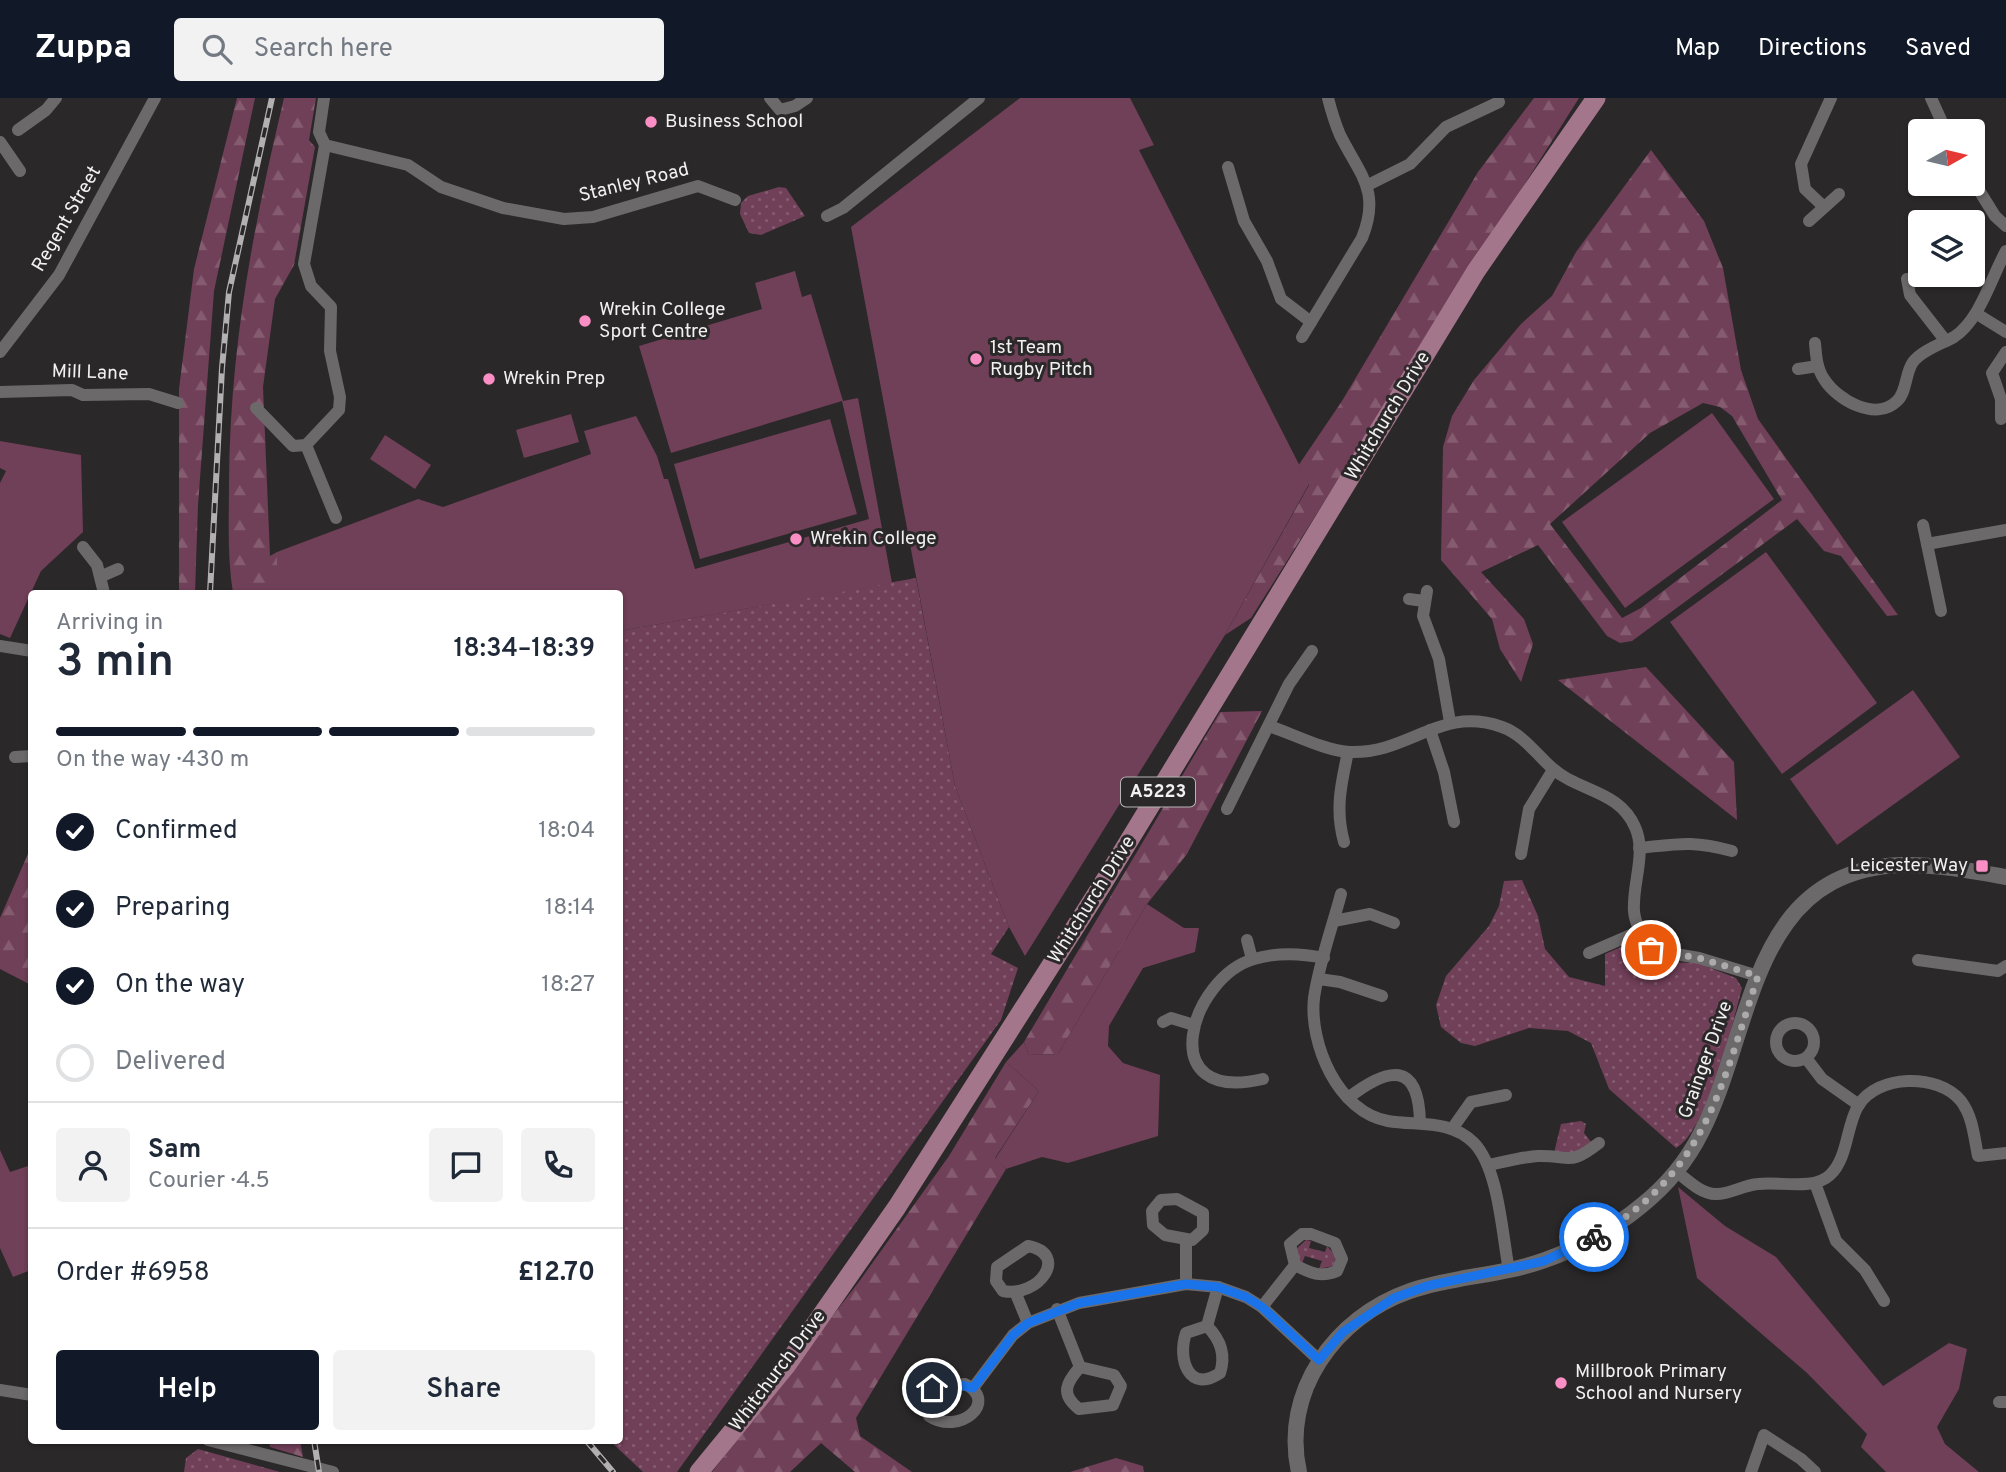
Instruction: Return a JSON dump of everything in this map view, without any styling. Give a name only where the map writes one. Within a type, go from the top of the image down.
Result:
[{"type":"main road","name":"Whitchurch Drive","points":[[699,1472],[786,1366],[897,1208],[1102,885],[1476,271],[1596,98]]},
{"type":"street","points":[[18,130],[46,110],[56,98]]},
{"type":"street","name":"Regent Street","points":[[0,352],[59,275],[155,98]]},
{"type":"street","points":[[256,408],[293,446],[306,444],[339,410],[340,397],[330,351],[331,307],[311,286],[304,264],[325,145],[319,132],[324,98]]},
{"type":"street","points":[[771,98],[780,110],[796,106],[807,98]]},
{"type":"street","points":[[827,216],[844,208],[979,98]]},
{"type":"street","points":[[1302,337],[1362,238],[1369,221],[1368,185],[1340,135],[1328,98]]},
{"type":"street","points":[[1824,207],[1805,189],[1801,164],[1831,98]]},
{"type":"street","points":[[1931,98],[1941,119]]},
{"type":"street","points":[[1368,185],[1410,163],[1446,127],[1499,102]]},
{"type":"street","points":[[0,142],[20,171]]},
{"type":"street","name":"Stanley Road","points":[[325,145],[396,161],[449,191],[503,208],[564,219],[593,217],[698,186],[735,200]]},
{"type":"street","points":[[1228,167],[1244,221],[1267,261],[1281,299],[1311,322]]},
{"type":"street","points":[[1810,221],[1839,194]]},
{"type":"street","points":[[1983,196],[1995,216],[2006,226]]},
{"type":"street","points":[[1815,343],[1818,366],[1831,388],[1852,403],[1874,410],[1882,408],[1900,399],[1913,361],[1954,337],[1977,314],[1988,284],[2006,251]]},
{"type":"street","points":[[1909,287],[1910,295],[1945,340]]},
{"type":"street","points":[[1977,314],[2006,332]]},
{"type":"street","points":[[2001,419],[2001,399],[1992,373],[2006,352]]},
{"type":"street","points":[[1798,369],[1818,366]]},
{"type":"street","name":"Mill Lane","points":[[0,392],[72,390],[83,395],[149,394],[178,403]]},
{"type":"street","points":[[306,444],[335,518]]},
{"type":"street","points":[[1923,525],[1941,611]]},
{"type":"street","points":[[1927,544],[2006,530]]},
{"type":"street","points":[[83,547],[102,576],[104,590]]},
{"type":"street","points":[[102,576],[118,569]]},
{"type":"street","points":[[1409,599],[1425,596],[1423,616],[1439,659],[1450,722]]},
{"type":"street","points":[[0,646],[28,650]]},
{"type":"street","points":[[1227,809],[1289,684],[1312,651]]},
{"type":"street","points":[[1269,726],[1348,752],[1394,747],[1450,722],[1481,721],[1505,728],[1521,737],[1553,770],[1621,805],[1636,828],[1639,848],[1634,912],[1640,932],[1651,950],[1699,958],[1758,976]]},
{"type":"street","points":[[1430,730],[1444,772],[1454,822]]},
{"type":"street","points":[[1344,842],[1338,823],[1338,799],[1348,752]]},
{"type":"street","points":[[15,757],[28,756]]},
{"type":"street","points":[[1521,854],[1529,809],[1553,770]]},
{"type":"street","points":[[1639,848],[1670,842],[1700,842],[1732,850]]},
{"type":"street","name":"Grainger Drive","points":[[1299,1472],[1295,1434],[1304,1390],[1319,1360],[1351,1326],[1394,1298],[1427,1286],[1509,1270],[1569,1250],[1607,1230],[1640,1207],[1676,1171],[1701,1134],[1715,1103],[1767,951],[1795,912],[1817,893],[1849,876],[1900,865],[2006,877]]},
{"type":"street","points":[[1341,894],[1314,999],[1319,1040],[1330,1073],[1348,1098],[1374,1117],[1452,1129],[1473,1143],[1488,1165],[1509,1270]]},
{"type":"street","points":[[1334,920],[1370,914],[1394,923]]},
{"type":"street","points":[[1589,953],[1640,932]]},
{"type":"street","points":[[1247,940],[1252,959]]},
{"type":"street","points":[[1263,1079],[1238,1083],[1207,1076],[1195,1062],[1192,1052],[1194,1024],[1213,992],[1227,976],[1252,959],[1278,954],[1324,958]]},
{"type":"street","points":[[1918,960],[1998,971],[2006,966]]},
{"type":"street","points":[[1319,979],[1340,982],[1382,996]]},
{"type":"street","points":[[1163,1022],[1171,1018],[1194,1024]]},
{"type":"street","points":[[1806,1058],[1822,1079],[1859,1105]]},
{"type":"street","points":[[1348,1098],[1379,1076],[1395,1075],[1408,1080],[1416,1089],[1420,1123]]},
{"type":"street","points":[[1676,1171],[1697,1187],[1715,1195],[1756,1184],[1815,1183],[1830,1176],[1841,1160],[1859,1105],[1894,1082],[1923,1081],[1948,1087],[1962,1102],[1971,1120],[1979,1161],[2006,1153]]},
{"type":"street","points":[[1452,1129],[1471,1102],[1506,1095]]},
{"type":"street","points":[[1488,1165],[1539,1156],[1565,1160],[1581,1157],[1600,1143]]},
{"type":"street","points":[[1815,1183],[1836,1241],[1866,1270],[1884,1301]]},
{"type":"street","points":[[1186,1241],[1186,1284]]},
{"type":"street","points":[[1028,1246],[1038,1248],[1045,1254],[1048,1266],[1045,1277],[1031,1288],[1016,1294],[1003,1291],[996,1281],[997,1267],[1028,1246]]},
{"type":"street","points":[[1262,1307],[1295,1265]]},
{"type":"street","points":[[973,1388],[1013,1335],[1028,1323],[1057,1309],[1186,1284],[1218,1287],[1262,1307],[1319,1360]]},
{"type":"street","points":[[1207,1326],[1218,1287]]},
{"type":"street","points":[[1016,1294],[1028,1323]]},
{"type":"street","points":[[1057,1309],[1080,1367]]},
{"type":"street","points":[[1080,1367],[1114,1375],[1121,1386],[1113,1405],[1079,1409],[1071,1403],[1066,1394],[1067,1381],[1080,1367]]},
{"type":"street","points":[[0,1390],[28,1394]]},
{"type":"street","points":[[1751,1472],[1764,1435],[1801,1459],[1815,1472]]},
{"type":"street","points":[[222,1444],[333,1472]]},
{"type":"green space","points":[[237,98],[255,98],[214,291],[198,505],[195,590],[179,590],[179,389],[194,269]]},
{"type":"green space","points":[[284,98],[316,98],[309,140],[315,147],[294,265],[275,299],[263,387],[270,556],[277,552],[277,590],[233,590],[229,524],[230,432],[245,288],[262,194]]},
{"type":"green space","points":[[1020,98],[1130,98],[1154,145],[1139,150],[1309,484],[1225,635],[1025,956],[1009,927],[955,786],[851,227]]},
{"type":"green space","points":[[1534,98],[1579,98],[1251,618],[1225,635],[1309,485],[1298,466],[1342,401],[1478,172]]},
{"type":"green space","points":[[1651,150],[1704,221],[1723,268],[1741,370],[1758,419],[1898,615],[1887,616],[1841,556],[1824,551],[1797,519],[1632,641],[1620,643],[1607,636],[1538,545],[1481,572],[1524,619],[1533,644],[1521,682],[1500,649],[1492,619],[1441,560],[1443,447],[1452,416],[1474,380],[1521,324],[1552,296],[1576,252]],"holes":[[[1703,403],[1720,407],[1732,416],[1782,500],[1641,608],[1622,618],[1550,524],[1650,433]]]},
{"type":"green space","points":[[779,187],[786,188],[805,216],[761,235],[749,233],[740,214],[741,203],[748,196]]},
{"type":"green space","points":[[795,271],[802,297],[811,294],[843,401],[858,398],[892,583],[623,630],[623,590],[277,590],[277,552],[418,499],[443,507],[591,454],[584,431],[636,416],[657,456],[664,479],[668,479],[695,569],[869,519],[842,401],[671,453],[639,346],[762,309],[755,283]]},
{"type":"green space","points":[[1712,413],[1774,499],[1625,608],[1562,522]]},
{"type":"green space","points":[[571,414],[579,442],[524,458],[516,430]]},
{"type":"green space","points":[[830,419],[857,514],[700,559],[674,464]]},
{"type":"green space","points":[[385,435],[431,465],[415,489],[370,459]]},
{"type":"green space","points":[[0,441],[81,455],[83,532],[41,571],[32,590],[28,590],[28,599],[10,638],[0,634],[0,483],[6,471],[0,468]]},
{"type":"green space","points":[[1766,552],[1877,703],[1782,774],[1670,622]]},
{"type":"green space","points":[[916,578],[955,786],[1009,927],[991,954],[1018,968],[1001,1020],[677,1472],[643,1472],[613,1444],[623,1444],[623,630]]},
{"type":"green space","points":[[1646,667],[1734,762],[1737,820],[1558,680]]},
{"type":"green space","points":[[1913,690],[1960,757],[1837,845],[1790,779]]},
{"type":"green space","points":[[1262,711],[1187,854],[1147,904],[1058,1054],[1029,1055],[1024,1042],[1220,712]]},
{"type":"green space","points":[[28,854],[28,983],[0,969],[0,918]]},
{"type":"green space","points":[[1522,880],[1538,916],[1545,949],[1569,977],[1605,986],[1605,954],[1635,941],[1643,954],[1657,962],[1698,963],[1736,978],[1742,988],[1708,1100],[1698,1122],[1676,1148],[1609,1089],[1591,1043],[1568,1031],[1529,1028],[1475,1046],[1461,1043],[1441,1027],[1436,1005],[1446,976],[1489,926],[1499,906],[1504,881]]},
{"type":"green space","points":[[1147,904],[1184,928],[1199,928],[1195,952],[1143,968],[1109,1026],[1108,1046],[1123,1063],[1160,1075],[1158,1136],[1068,1163],[1042,1157],[1006,1169],[995,1159],[1039,1091],[1006,1062],[1024,1042],[1029,1055],[1058,1054]]},
{"type":"green space","points":[[1006,1062],[1039,1091],[995,1158],[1006,1169],[856,1418],[860,1436],[912,1472],[855,1472],[821,1443],[790,1472],[712,1472],[858,1283],[949,1156]]},
{"type":"green space","points":[[1581,1121],[1586,1124],[1584,1133],[1592,1143],[1580,1153],[1554,1153],[1561,1124]]},
{"type":"green space","points":[[0,1150],[10,1172],[28,1166],[28,1271],[13,1277],[0,1248]]},
{"type":"green space","points":[[1678,1187],[1725,1226],[1776,1257],[1883,1386],[1949,1343],[1967,1349],[1959,1389],[1937,1427],[1945,1444],[1979,1472],[1886,1472],[1861,1447],[1867,1434],[1807,1373],[1697,1278]]},
{"type":"green space","points":[[1306,1240],[1311,1241],[1309,1248],[1325,1252],[1327,1246],[1336,1256],[1333,1266],[1319,1269],[1322,1261],[1305,1256],[1302,1263],[1298,1261],[1295,1250]]},
{"type":"green space","points":[[270,1444],[301,1444],[303,1457],[270,1447]]},
{"type":"green space","points":[[198,1449],[280,1472],[184,1472],[186,1458]]},
{"type":"green space","points":[[1116,1458],[1143,1466],[1144,1472],[1070,1472]]},
{"type":"railway","points":[[210,590],[222,368],[229,292],[272,98]]},
{"type":"railway","points":[[315,1444],[319,1472]]},
{"type":"railway","points":[[589,1444],[613,1472]]},
{"type":"way so far","points":[[1594,1237],[1640,1207],[1664,1186],[1685,1161],[1715,1103],[1758,976],[1699,958],[1651,950]]},
{"type":"place","name":"Business School","points":[[651,122]]},
{"type":"place","name":"Wrekin College Sport Centre","points":[[585,321]]},
{"type":"place","name":"1st Team Rugby Pitch","points":[[976,359]]},
{"type":"place","name":"Wrekin Prep","points":[[489,379]]},
{"type":"place","name":"Wrekin College","points":[[796,539]]},
{"type":"place","name":"Leicester Way","points":[[1982,866]]},
{"type":"place","name":"Millbrook Primary School and Nursery","points":[[1561,1383]]},
{"type":"route","points":[[932,1388],[965,1384],[973,1388],[1013,1335],[1028,1323],[1057,1309],[1186,1284],[1218,1287],[1246,1297],[1262,1307],[1319,1360],[1343,1332],[1394,1298],[1427,1286],[1544,1261],[1594,1237]]}]
